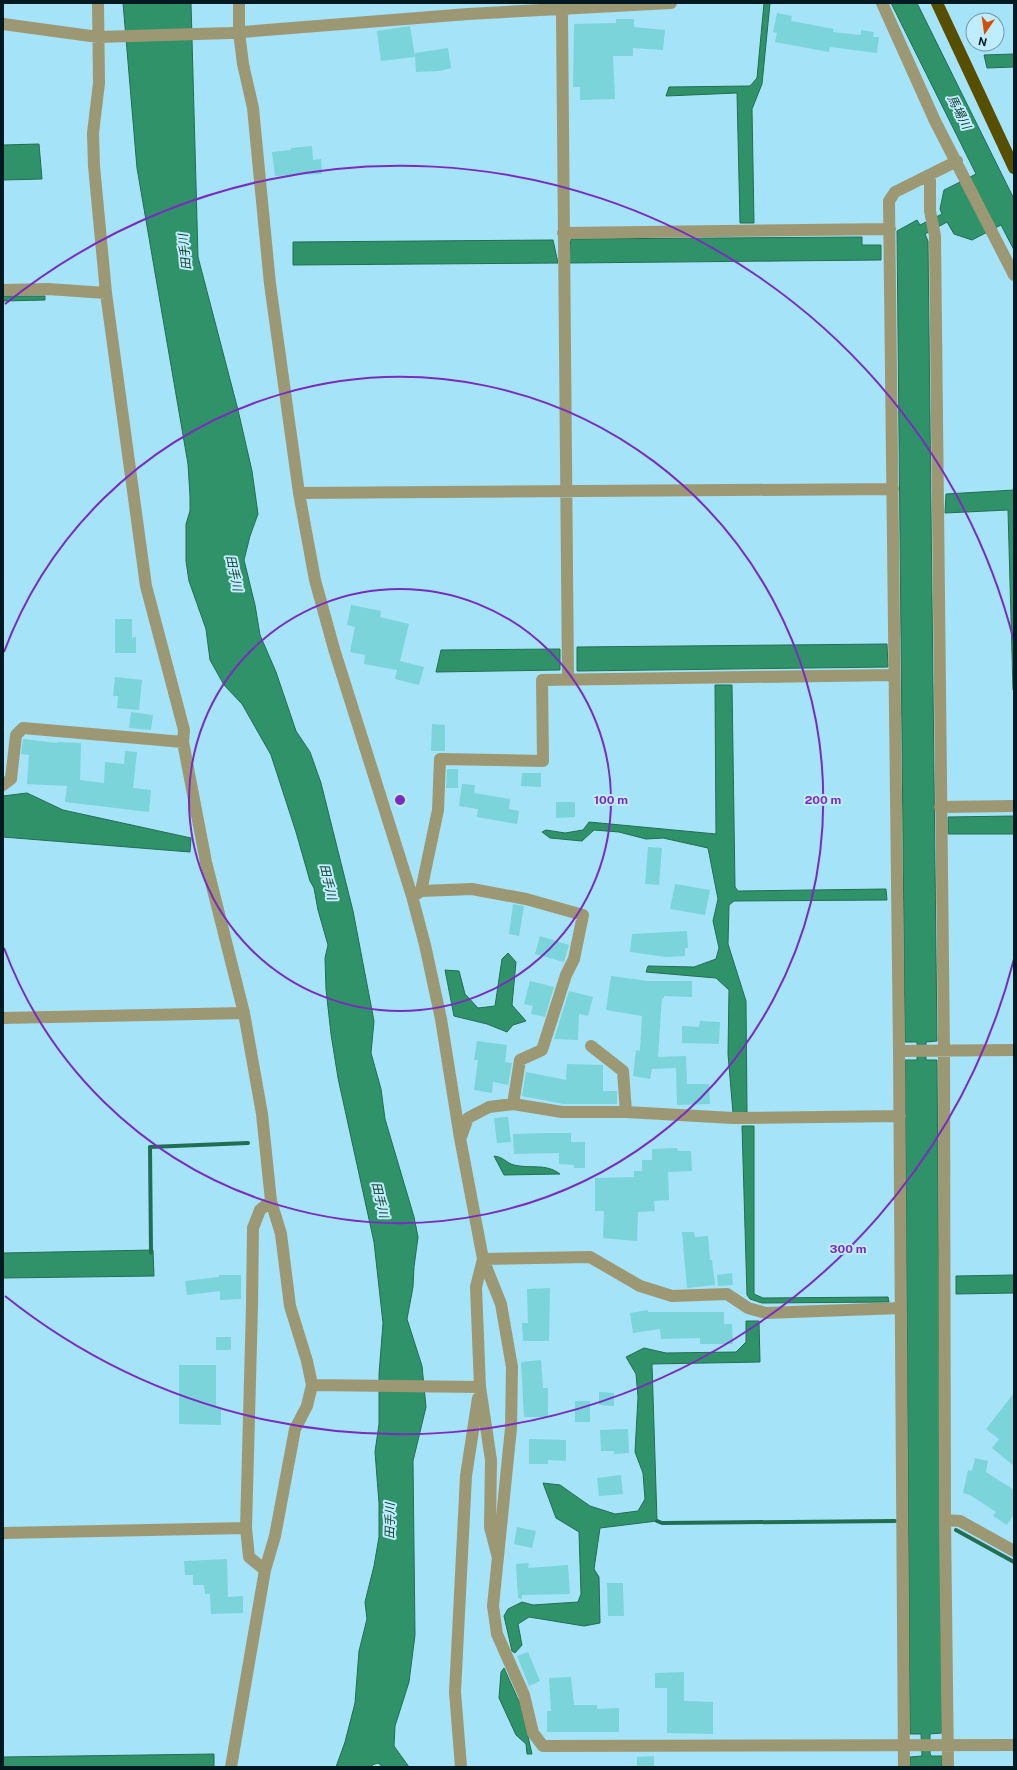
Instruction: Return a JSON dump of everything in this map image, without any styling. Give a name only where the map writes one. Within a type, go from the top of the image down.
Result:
[{"type":"highway","points":[[937,3],[1014,168]]},
{"type":"street","points":[[98,3],[99,83],[93,133],[94,166],[106,293],[146,586],[184,730],[183,742],[206,862],[244,1013],[262,1114],[271,1200],[281,1234],[290,1306],[307,1361],[312,1385],[307,1406],[295,1429],[275,1536],[264,1570],[231,1767]]},
{"type":"street","points":[[239,3],[234,33],[253,108],[270,284],[299,493],[315,580],[334,648],[417,893],[425,945],[441,1020],[460,1138],[483,1258],[500,1304],[512,1367],[511,1428],[493,1606],[497,1634],[524,1696],[533,1733],[543,1746],[1014,1745]]},
{"type":"street","points":[[3,24],[98,37],[234,33],[564,6],[671,3]]},
{"type":"street","points":[[882,3],[935,121],[1014,276]]},
{"type":"street","points":[[564,6],[562,16],[563,233],[568,679]]},
{"type":"street","points":[[904,1767],[900,1116],[889,202],[895,192],[957,162]]},
{"type":"street","points":[[930,176],[931,216],[934,232],[944,1051],[945,1520],[948,1767]]},
{"type":"street","points":[[563,233],[890,229]]},
{"type":"street","points":[[3,290],[48,289],[106,293]]},
{"type":"street","points":[[299,493],[893,489]]},
{"type":"street","points":[[417,893],[438,810],[440,760],[543,761],[542,680],[894,675]]},
{"type":"street","points":[[3,785],[11,779],[16,735],[23,728],[183,742]]},
{"type":"street","points":[[940,807],[1014,806]]},
{"type":"street","points":[[417,893],[472,889],[526,899],[583,915],[574,959],[566,975],[542,1050],[520,1060],[513,1104]]},
{"type":"street","points":[[3,1018],[244,1013]]},
{"type":"street","points":[[591,1046],[623,1071],[626,1112]]},
{"type":"street","points":[[899,1051],[1014,1050]]},
{"type":"street","points":[[460,1138],[468,1118],[489,1107],[513,1104],[562,1112],[626,1112],[733,1118],[900,1116]]},
{"type":"street","points":[[264,1570],[250,1557],[246,1528],[253,1228],[260,1210],[271,1200]]},
{"type":"street","points":[[483,1258],[590,1257],[640,1286],[672,1296],[727,1294],[748,1308],[766,1313],[901,1308]]},
{"type":"street","points":[[483,1258],[476,1287],[480,1387],[491,1460],[490,1527],[498,1558]]},
{"type":"street","points":[[312,1385],[333,1384],[480,1387]]},
{"type":"street","points":[[461,1767],[455,1692],[466,1476],[480,1387]]},
{"type":"street","points":[[945,1520],[960,1521],[1014,1551]]},
{"type":"street","points":[[3,1533],[246,1528]]},
{"type":"water","name":"田手川","points":[[123,3],[191,3],[198,257],[238,410],[252,471],[258,514],[250,536],[244,560],[255,605],[260,635],[276,672],[296,731],[310,752],[321,783],[353,911],[374,1021],[371,1053],[381,1089],[385,1119],[414,1217],[418,1237],[413,1287],[407,1319],[422,1366],[426,1407],[413,1461],[415,1635],[409,1682],[395,1726],[394,1746],[409,1767],[383,1767],[378,1763],[372,1765],[372,1767],[336,1767],[345,1742],[355,1703],[359,1651],[367,1619],[365,1602],[374,1566],[379,1537],[379,1503],[375,1452],[379,1424],[379,1374],[383,1323],[374,1242],[338,1078],[326,989],[325,958],[328,945],[318,910],[314,888],[310,881],[271,755],[242,704],[224,685],[210,660],[206,629],[189,581],[186,561],[186,524],[190,511],[188,464],[137,168]]},
{"type":"water","points":[[764,3],[770,3],[762,84],[752,109],[754,223],[740,223],[737,93],[666,96],[669,87],[750,86],[757,78]]},
{"type":"water","name":"馬場川","points":[[891,3],[917,3],[1014,199],[1014,250],[1001,225],[972,240],[954,234],[947,222],[925,234],[928,241],[937,1041],[926,1042],[926,1060],[937,1060],[942,1733],[930,1734],[930,1753],[931,1756],[942,1756],[942,1767],[910,1767],[910,1757],[922,1756],[921,1734],[910,1734],[905,1060],[917,1060],[917,1042],[905,1042],[897,231],[917,220],[920,225],[942,214],[940,209],[944,190],[976,174]]},
{"type":"water","points":[[1014,54],[1014,67],[987,68],[984,55]]},
{"type":"water","points":[[39,144],[42,179],[3,180],[3,145]]},
{"type":"water","points":[[862,237],[862,245],[881,245],[881,260],[568,263],[571,239]]},
{"type":"water","points":[[553,240],[558,263],[293,265],[293,242]]},
{"type":"water","points":[[3,296],[45,296],[45,300],[3,301]]},
{"type":"water","points":[[1014,490],[1013,690],[1008,510],[945,513],[946,494]]},
{"type":"water","points":[[887,644],[888,667],[577,671],[577,647]]},
{"type":"water","points":[[560,649],[560,670],[436,672],[441,650]]},
{"type":"water","points":[[715,685],[732,685],[735,887],[738,891],[886,889],[887,900],[734,901],[729,905],[728,944],[746,1001],[747,1112],[733,1113],[728,1054],[729,990],[716,978],[646,972],[648,966],[694,967],[716,959],[719,948],[713,921],[718,899],[708,848],[663,838],[646,839],[619,832],[594,830],[582,841],[550,838],[542,832],[546,830],[565,833],[583,830],[589,822],[716,834]]},
{"type":"water","points":[[27,793],[63,810],[191,838],[190,852],[3,837],[3,796]]},
{"type":"water","points":[[1014,816],[1014,834],[948,834],[948,817]]},
{"type":"water","points":[[508,953],[516,962],[512,1005],[526,1021],[513,1025],[507,1032],[487,1024],[454,1016],[445,970],[459,971],[465,994],[478,1008],[495,1006],[502,959]]},
{"type":"water","points":[[742,1126],[754,1126],[754,1294],[763,1298],[888,1297],[889,1302],[762,1303],[750,1299],[747,1295]]},
{"type":"water","points":[[494,1156],[514,1165],[544,1167],[560,1174],[504,1175]]},
{"type":"water","points":[[153,1250],[154,1276],[3,1278],[3,1253]]},
{"type":"water","points":[[1014,1275],[1014,1293],[956,1294],[956,1276]]},
{"type":"water","points":[[746,1321],[759,1321],[760,1362],[652,1364],[657,1521],[600,1528],[594,1569],[599,1577],[600,1623],[584,1626],[529,1617],[518,1624],[522,1645],[515,1653],[512,1651],[504,1616],[508,1609],[522,1602],[533,1605],[578,1602],[581,1594],[579,1532],[556,1518],[543,1483],[560,1485],[590,1506],[615,1514],[638,1511],[645,1499],[643,1473],[635,1452],[638,1397],[636,1374],[626,1357],[644,1348],[666,1353],[736,1352],[746,1342]]},
{"type":"water","points":[[504,1668],[521,1706],[532,1754],[527,1754],[526,1744],[516,1735],[499,1698],[501,1672]]},
{"type":"water","points":[[214,1754],[214,1767],[3,1767],[3,1757]]},
{"type":"building","points":[[777,13],[792,16],[791,21],[834,29],[833,32],[861,35],[861,30],[874,32],[873,37],[879,37],[877,53],[830,47],[829,52],[775,42],[777,33],[773,32]]},
{"type":"building","points":[[616,19],[634,19],[634,27],[665,30],[663,50],[633,48],[633,56],[613,56],[615,99],[580,100],[580,87],[573,87],[574,24],[616,23]]},
{"type":"building","points":[[410,26],[415,57],[381,61],[377,31]]},
{"type":"building","points":[[448,48],[451,68],[440,71],[416,72],[415,53]]},
{"type":"building","points":[[312,146],[313,160],[321,159],[322,174],[275,176],[272,152]]},
{"type":"building","points":[[351,605],[381,611],[380,617],[409,624],[400,661],[424,667],[419,685],[395,679],[397,670],[364,664],[365,655],[350,652],[355,627],[347,625]]},
{"type":"building","points":[[115,619],[132,619],[132,638],[136,637],[136,653],[115,653]]},
{"type":"building","points":[[115,677],[142,680],[139,710],[117,708],[118,696],[113,696]]},
{"type":"building","points":[[131,712],[153,715],[151,730],[129,728]]},
{"type":"building","points":[[432,724],[445,725],[445,751],[431,751]]},
{"type":"building","points":[[23,739],[57,743],[81,743],[80,780],[104,783],[105,762],[124,764],[125,751],[137,752],[133,788],[151,790],[149,812],[65,802],[67,786],[27,784],[29,755],[21,754]]},
{"type":"building","points":[[447,769],[458,769],[458,788],[446,788]]},
{"type":"building","points":[[522,773],[541,773],[541,787],[521,786]]},
{"type":"building","points":[[462,784],[475,785],[474,793],[510,799],[509,809],[519,811],[517,824],[477,817],[478,809],[459,806]]},
{"type":"building","points":[[556,802],[575,802],[575,817],[556,818]]},
{"type":"building","points":[[648,847],[662,848],[659,885],[645,884]]},
{"type":"building","points":[[675,884],[710,890],[705,915],[670,909]]},
{"type":"building","points":[[513,904],[524,906],[519,936],[509,934]]},
{"type":"building","points":[[687,931],[688,948],[685,948],[685,956],[666,957],[630,952],[632,934]]},
{"type":"building","points":[[540,936],[569,945],[564,962],[535,954]]},
{"type":"building","points":[[611,976],[648,981],[692,981],[692,997],[664,996],[664,998],[662,998],[658,1057],[686,1056],[687,1084],[709,1084],[710,1104],[677,1105],[676,1068],[652,1069],[650,1079],[633,1076],[636,1050],[640,1051],[642,1016],[606,1010]]},
{"type":"building","points":[[530,981],[554,987],[545,1017],[531,1014],[533,1006],[524,1004]]},
{"type":"building","points":[[569,991],[593,997],[588,1016],[579,1014],[578,1040],[554,1039]]},
{"type":"building","points":[[700,1021],[720,1022],[719,1044],[682,1043],[682,1026],[699,1027]]},
{"type":"building","points":[[477,1041],[507,1045],[505,1062],[512,1063],[508,1085],[493,1082],[492,1093],[474,1090],[478,1060],[474,1060]]},
{"type":"building","points":[[567,1064],[603,1065],[603,1091],[617,1091],[617,1104],[564,1104],[522,1096],[526,1072],[566,1080]]},
{"type":"building","points":[[508,1117],[511,1142],[497,1143],[494,1118]]},
{"type":"building","points":[[571,1133],[571,1142],[585,1142],[585,1168],[574,1168],[574,1165],[559,1164],[559,1153],[514,1154],[513,1134]]},
{"type":"building","points":[[677,1148],[678,1151],[691,1151],[692,1171],[668,1172],[669,1200],[654,1201],[655,1211],[638,1212],[637,1241],[603,1238],[604,1211],[595,1211],[595,1178],[634,1177],[634,1171],[642,1171],[642,1160],[652,1160],[652,1149]]},
{"type":"building","points":[[682,1232],[694,1232],[695,1237],[708,1236],[710,1260],[712,1260],[715,1285],[687,1288]]},
{"type":"building","points":[[732,1273],[733,1285],[718,1286],[717,1275]]},
{"type":"building","points":[[219,1275],[241,1275],[241,1299],[220,1300],[220,1291],[187,1295],[185,1281],[219,1277]]},
{"type":"building","points":[[550,1288],[549,1341],[523,1341],[522,1323],[528,1323],[527,1289]]},
{"type":"building","points":[[648,1310],[648,1312],[724,1312],[724,1324],[732,1324],[733,1344],[700,1344],[700,1338],[661,1339],[660,1329],[633,1333],[630,1313]]},
{"type":"building","points":[[216,1337],[231,1337],[231,1350],[216,1350]]},
{"type":"building","points":[[541,1360],[543,1388],[548,1388],[548,1417],[524,1417],[521,1362]]},
{"type":"building","points":[[179,1365],[216,1365],[216,1408],[221,1408],[221,1425],[179,1424]]},
{"type":"building","points":[[599,1392],[614,1393],[614,1406],[599,1405]]},
{"type":"building","points":[[1014,1393],[1014,1466],[992,1448],[999,1439],[986,1429]]},
{"type":"building","points":[[575,1401],[590,1401],[590,1422],[575,1422]]},
{"type":"building","points":[[628,1429],[629,1453],[614,1454],[614,1451],[601,1451],[600,1430]]},
{"type":"building","points":[[529,1439],[566,1440],[566,1461],[548,1460],[548,1464],[529,1464]]},
{"type":"building","points":[[975,1458],[988,1461],[986,1472],[1014,1490],[1014,1514],[1007,1525],[993,1516],[996,1512],[970,1495],[963,1493],[968,1470],[972,1471]]},
{"type":"building","points":[[621,1475],[623,1494],[599,1496],[597,1478]]},
{"type":"building","points":[[517,1527],[536,1531],[532,1548],[514,1544]]},
{"type":"building","points":[[227,1559],[228,1597],[243,1596],[243,1613],[211,1614],[210,1594],[205,1594],[204,1585],[193,1585],[193,1575],[185,1575],[184,1561]]},
{"type":"building","points":[[529,1563],[528,1568],[568,1565],[570,1594],[522,1595],[522,1599],[518,1598],[516,1564]]},
{"type":"building","points":[[607,1583],[623,1583],[624,1616],[608,1616]]},
{"type":"building","points":[[528,1652],[540,1681],[529,1686],[517,1656]]},
{"type":"building","points":[[684,1672],[684,1701],[713,1702],[713,1734],[667,1733],[667,1688],[655,1688],[655,1673]]},
{"type":"building","points":[[571,1677],[574,1705],[597,1705],[597,1709],[619,1708],[619,1732],[547,1732],[547,1711],[551,1711],[549,1678]]},
{"type":"building","points":[[654,1756],[654,1767],[637,1767],[637,1757]]},
{"type":"waterway","points":[[151,1253],[150,1147],[248,1143]]},
{"type":"waterway","points":[[657,1521],[662,1523],[895,1521]]},
{"type":"waterway","points":[[956,1530],[1014,1562]]}]
